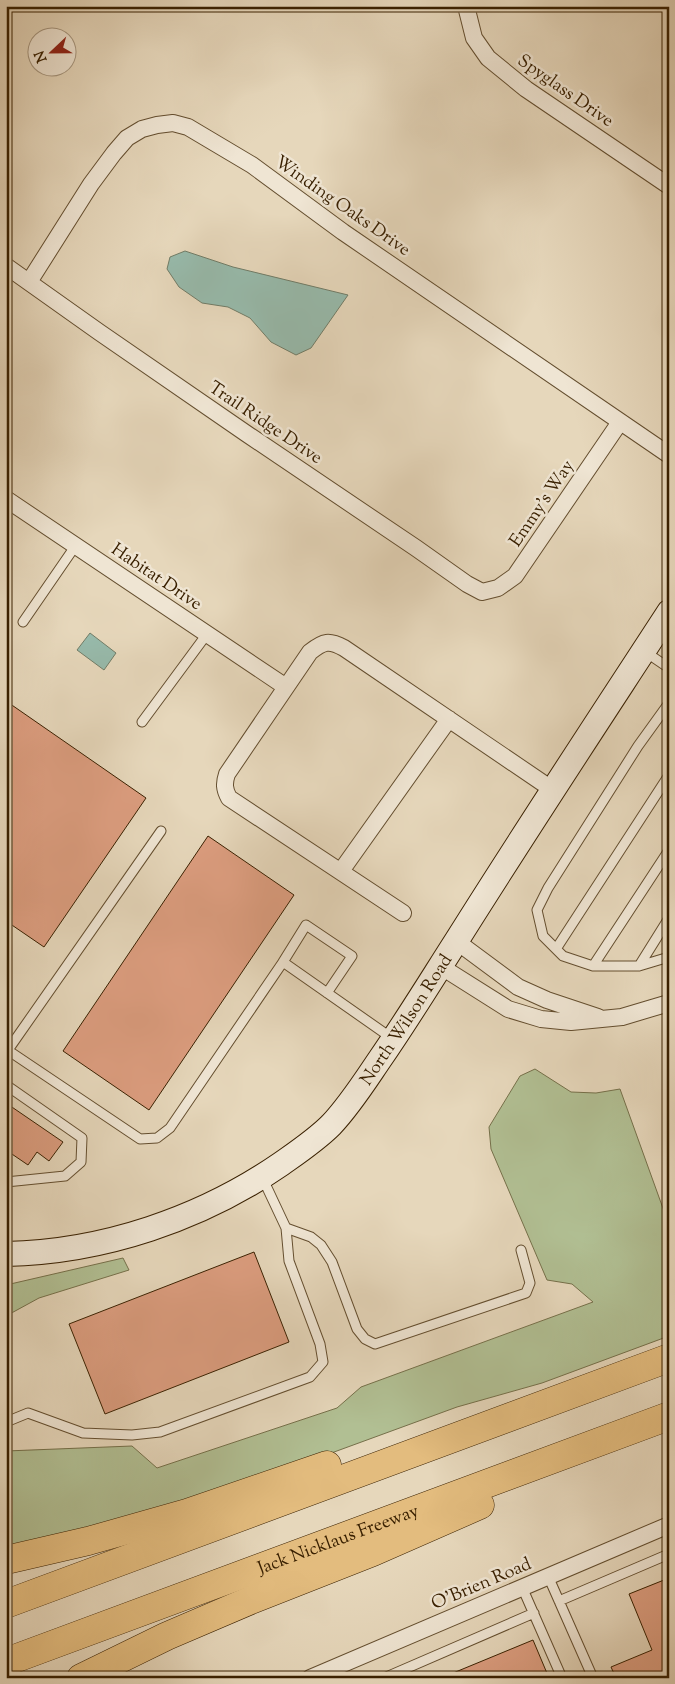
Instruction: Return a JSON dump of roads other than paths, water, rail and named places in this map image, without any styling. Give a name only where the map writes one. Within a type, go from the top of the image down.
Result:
[{"type":"highway","points":[[6,1604],[669,1358]]},
{"type":"highway","points":[[6,1560],[88,1542],[187,1513],[448,1424],[559,1399]]},
{"type":"highway","name":"Jack Nicklaus Freeway","points":[[6,1662],[669,1416]]},
{"type":"highway","points":[[81,1678],[184,1629],[251,1600],[373,1552],[669,1421]]},
{"type":"main road","name":"North Wilson Road","points":[[6,1254],[55,1251],[121,1238],[193,1212],[262,1177],[306,1146],[331,1124],[360,1089],[394,1040],[669,612]]},
{"type":"street","name":"Spyglass Drive","points":[[466,6],[474,38],[488,58],[526,89],[669,186]]},
{"type":"street","name":"Winding Oaks Drive","points":[[29,282],[91,184],[127,138],[142,129],[156,125],[173,123],[188,127],[252,165],[343,232],[669,455]]},
{"type":"street","name":"Trail Ridge Drive","points":[[6,266],[247,434],[467,584],[482,592]]},
{"type":"street","name":"Emmy's Way","points":[[482,592],[498,588],[515,576],[620,422]]},
{"type":"street","name":"Habitat Drive","points":[[6,499],[286,687]]},
{"type":"street","points":[[403,913],[341,870],[229,798],[225,790],[224,782],[227,774],[310,652],[320,644],[333,642],[344,648],[553,790]]},
{"type":"street","points":[[341,870],[449,719]]},
{"type":"street","points":[[456,941],[518,987],[547,1000],[602,1019]]},
{"type":"street","points":[[440,966],[508,1009],[541,1019],[571,1022],[622,1017],[669,1003]]},
{"type":"street","name":"O'Brien Road","points":[[310,1678],[669,1525]]},
{"type":"lane","points":[[23,622],[76,546]]},
{"type":"lane","points":[[142,722],[207,634]]},
{"type":"lane","points":[[644,651],[669,668]]},
{"type":"lane","points":[[669,703],[638,746],[548,888],[538,910],[543,936],[563,956],[593,966],[639,966],[669,957]]},
{"type":"lane","points":[[556,949],[669,775]]},
{"type":"lane","points":[[161,831],[7,1050],[140,1139],[156,1138],[170,1128],[306,926],[352,956],[327,993]]},
{"type":"lane","points":[[593,966],[669,850]]},
{"type":"lane","points":[[639,966],[669,918]]},
{"type":"lane","points":[[283,962],[394,1040]]},
{"type":"lane","points":[[6,1084],[82,1138],[81,1162],[65,1176],[6,1182]]},
{"type":"lane","points":[[6,1422],[28,1413],[83,1433],[132,1435],[160,1432],[310,1378],[323,1362],[320,1344],[289,1261],[286,1228],[262,1177]]},
{"type":"lane","points":[[286,1228],[311,1236],[321,1245],[332,1262],[357,1329],[365,1339],[375,1344],[526,1293],[530,1283],[521,1250]]},
{"type":"lane","points":[[559,1601],[669,1554]]},
{"type":"lane","points":[[548,1576],[593,1678]]},
{"type":"lane","points":[[522,1587],[562,1678]]},
{"type":"lane","points":[[384,1678],[534,1613]]}]
